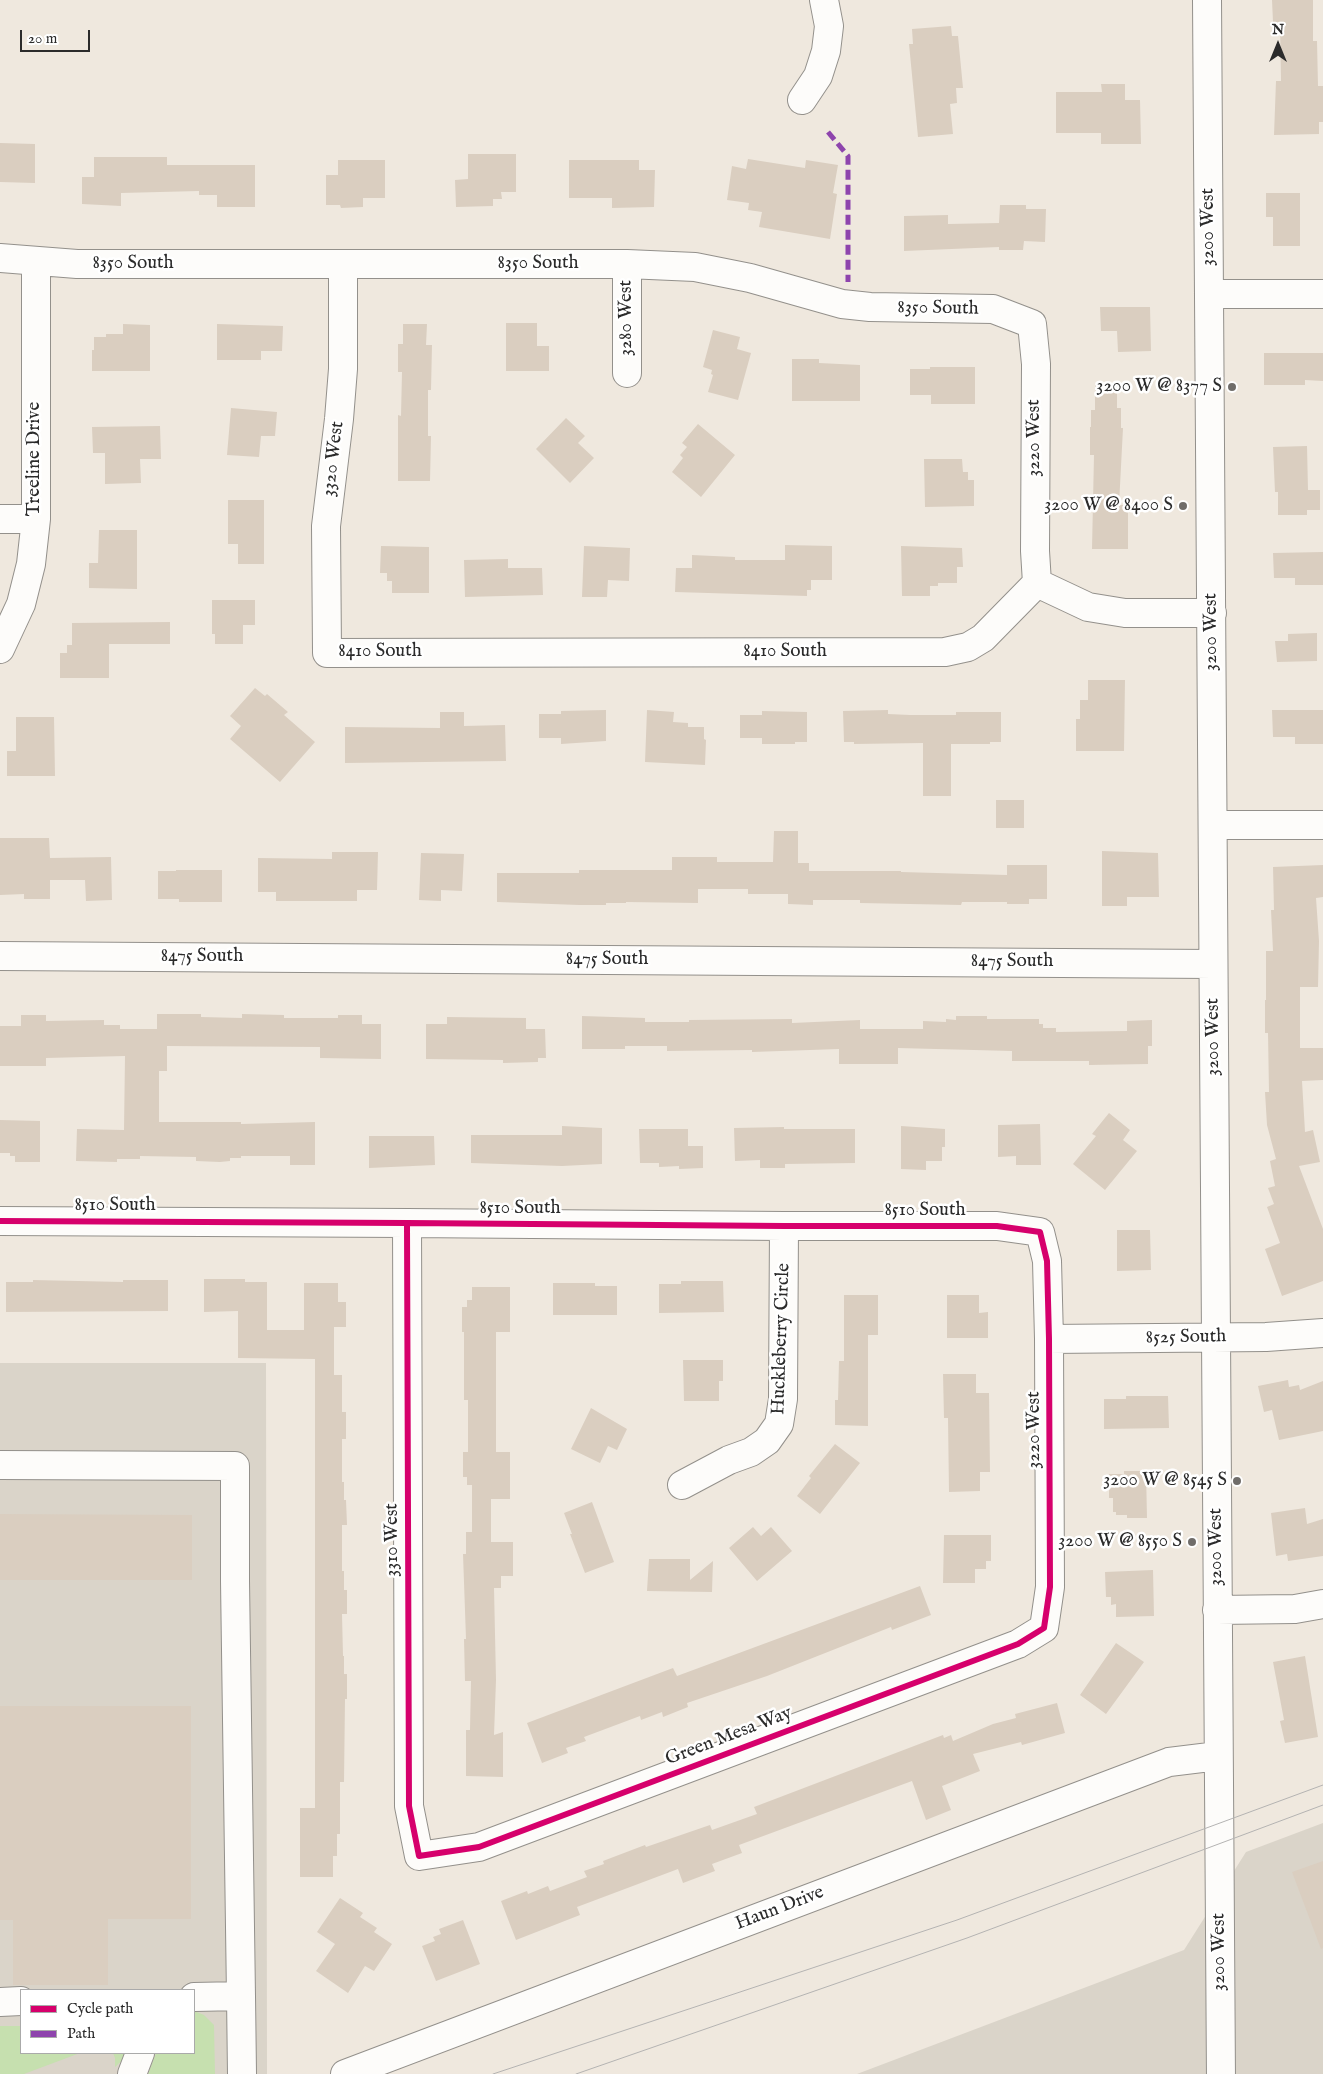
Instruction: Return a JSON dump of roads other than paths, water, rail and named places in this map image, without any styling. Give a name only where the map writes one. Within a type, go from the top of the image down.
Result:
[{"type":"street","points":[[802,100],[818,76],[826,51],[829,26],[824,0]]},
{"type":"street","name":"3200 West","points":[[1207,0],[1218,1756],[1221,1824],[1221,2074]]},
{"type":"street","name":"8350 South","points":[[0,258],[77,264],[627,264],[695,267],[750,278],[842,304],[896,308],[993,309],[1032,324]]},
{"type":"street","name":"Treeline Drive","points":[[0,649],[21,604],[31,564],[36,519],[36,262]]},
{"type":"street","name":"3320 West","points":[[327,652],[326,526],[339,419],[342,369],[343,264]]},
{"type":"street","name":"3280 West","points":[[627,264],[627,373]]},
{"type":"street","points":[[1209,294],[1323,294]]},
{"type":"street","name":"3220 West","points":[[1032,324],[1036,364],[1035,551],[1037,583]]},
{"type":"street","points":[[0,519],[36,519]]},
{"type":"street","points":[[1037,583],[1088,607],[1125,613],[1212,613]]},
{"type":"street","name":"8410 South","points":[[327,652],[945,652],[968,647],[983,638],[1037,583]]},
{"type":"street","points":[[1213,825],[1323,825]]},
{"type":"street","name":"8475 South","points":[[0,956],[1213,964]]},
{"type":"street","name":"8510 South","points":[[0,1221],[997,1226],[1040,1232]]},
{"type":"street","name":"3310 West","points":[[407,1223],[409,1806],[419,1856]]},
{"type":"street","name":"Huckleberry Circle","points":[[682,1485],[729,1460],[751,1452],[767,1440],[779,1424],[783,1399],[784,1226]]},
{"type":"street","name":"3220 West","points":[[1040,1232],[1047,1261],[1049,1339],[1050,1587],[1044,1628]]},
{"type":"street","name":"8525 South","points":[[1049,1339],[1301,1335],[1323,1332]]},
{"type":"street","points":[[0,1465],[235,1466],[234,1581],[242,2074]]},
{"type":"street","points":[[1217,1610],[1295,1609],[1323,1604]]},
{"type":"street","name":"Green Mesa Way","points":[[419,1856],[479,1847],[1018,1644],[1044,1628]]},
{"type":"street","name":"Haun Drive","points":[[345,2074],[1169,1762],[1218,1756]]},
{"type":"street","points":[[195,1997],[241,1996]]},
{"type":"street","points":[[0,2002],[20,2001]]},
{"type":"street","points":[[132,2074],[140,2054]]},
{"type":"tram line","points":[[493,2074],[957,1920],[1323,1785]]},
{"type":"tram line","points":[[576,2074],[967,1938],[1323,1805]]},
{"type":"place","name":"3200 W @ 8377 S","points":[[1232,387]]},
{"type":"place","name":"3200 W @ 8400 S","points":[[1183,506]]},
{"type":"place","name":"3200 W @ 8545 S","points":[[1237,1481]]},
{"type":"place","name":"3200 W @ 8550 S","points":[[1192,1542]]}]
